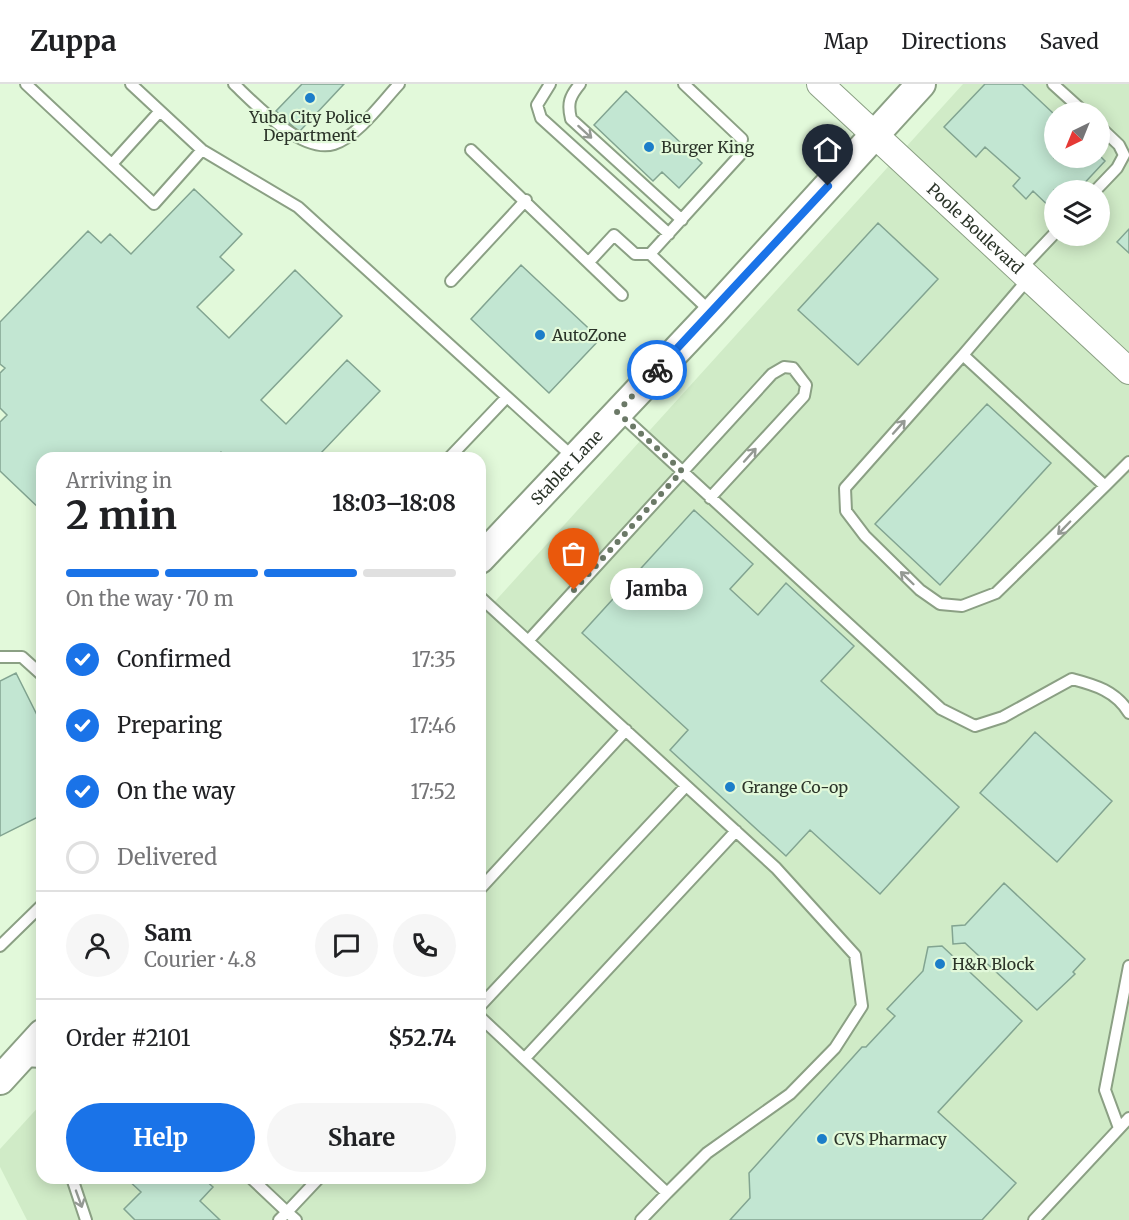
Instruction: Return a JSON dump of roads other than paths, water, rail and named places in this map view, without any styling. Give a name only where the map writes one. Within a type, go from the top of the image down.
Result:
[{"type":"main road","name":"Stabler Lane","points":[[486,553],[712,313],[921,84]]},
{"type":"main road","points":[[20,1067],[36,1043]]},
{"type":"street","name":"Poole Boulevard","points":[[820,84],[1129,371]]},
{"type":"lane","points":[[26,84],[154,204],[202,150]]},
{"type":"lane","points":[[131,84],[202,150],[298,207],[574,458]]},
{"type":"lane","points":[[234,84],[261,109],[311,145],[334,144],[361,126],[399,84]]},
{"type":"lane","points":[[550,84],[537,105],[541,118],[669,234]]},
{"type":"lane","points":[[580,84],[571,95],[567,107],[571,119],[682,220]]},
{"type":"lane","points":[[650,254],[740,155],[742,138],[684,84]]},
{"type":"lane","points":[[1053,84],[1073,102]]},
{"type":"lane","points":[[112,164],[160,111]]},
{"type":"lane","points":[[1106,180],[1117,168],[1124,155],[1119,145],[1110,136]]},
{"type":"lane","points":[[471,150],[526,200],[622,295]]},
{"type":"lane","points":[[451,281],[526,200]]},
{"type":"lane","points":[[589,262],[614,235],[634,254],[650,254],[712,313]]},
{"type":"lane","points":[[1045,246],[963,354],[845,488],[846,511],[858,528],[920,590],[940,604],[962,606],[996,593],[1129,462]]},
{"type":"lane","points":[[963,354],[1105,486]]},
{"type":"lane","points":[[528,641],[772,374],[784,366],[793,368],[806,385],[804,396],[710,498]]},
{"type":"lane","points":[[455,452],[507,397]]},
{"type":"lane","points":[[617,412],[940,709],[975,726],[1002,717],[1072,679],[1100,686],[1123,703],[1129,713]]},
{"type":"lane","points":[[486,602],[776,868],[855,955],[862,1006],[836,1048],[790,1094],[707,1153],[641,1220]]},
{"type":"lane","points":[[0,657],[22,657],[36,670]]},
{"type":"lane","points":[[486,882],[626,730]]},
{"type":"lane","points":[[486,1000],[686,786]]},
{"type":"lane","points":[[525,1058],[736,831]]},
{"type":"lane","points":[[0,946],[36,911]]},
{"type":"lane","points":[[1119,1128],[1105,1090],[1129,966]]},
{"type":"lane","points":[[486,1022],[668,1192]]},
{"type":"lane","points":[[1034,1220],[1129,1118]]},
{"type":"lane","points":[[74,1184],[86,1220]]},
{"type":"lane","points":[[256,1184],[283,1216],[296,1220]]},
{"type":"lane","points":[[283,1216],[313,1184]]},
{"type":"place","name":"Yuba City Police Department","points":[[310,98]]},
{"type":"place","name":"Burger King","points":[[649,147]]},
{"type":"place","name":"AutoZone","points":[[540,335]]},
{"type":"place","name":"Jamba","points":[[574,590]]},
{"type":"place","name":"Grange Co-op","points":[[730,787]]},
{"type":"place","name":"H&R Block","points":[[940,964]]},
{"type":"place","name":"CVS Pharmacy","points":[[822,1139]]}]
